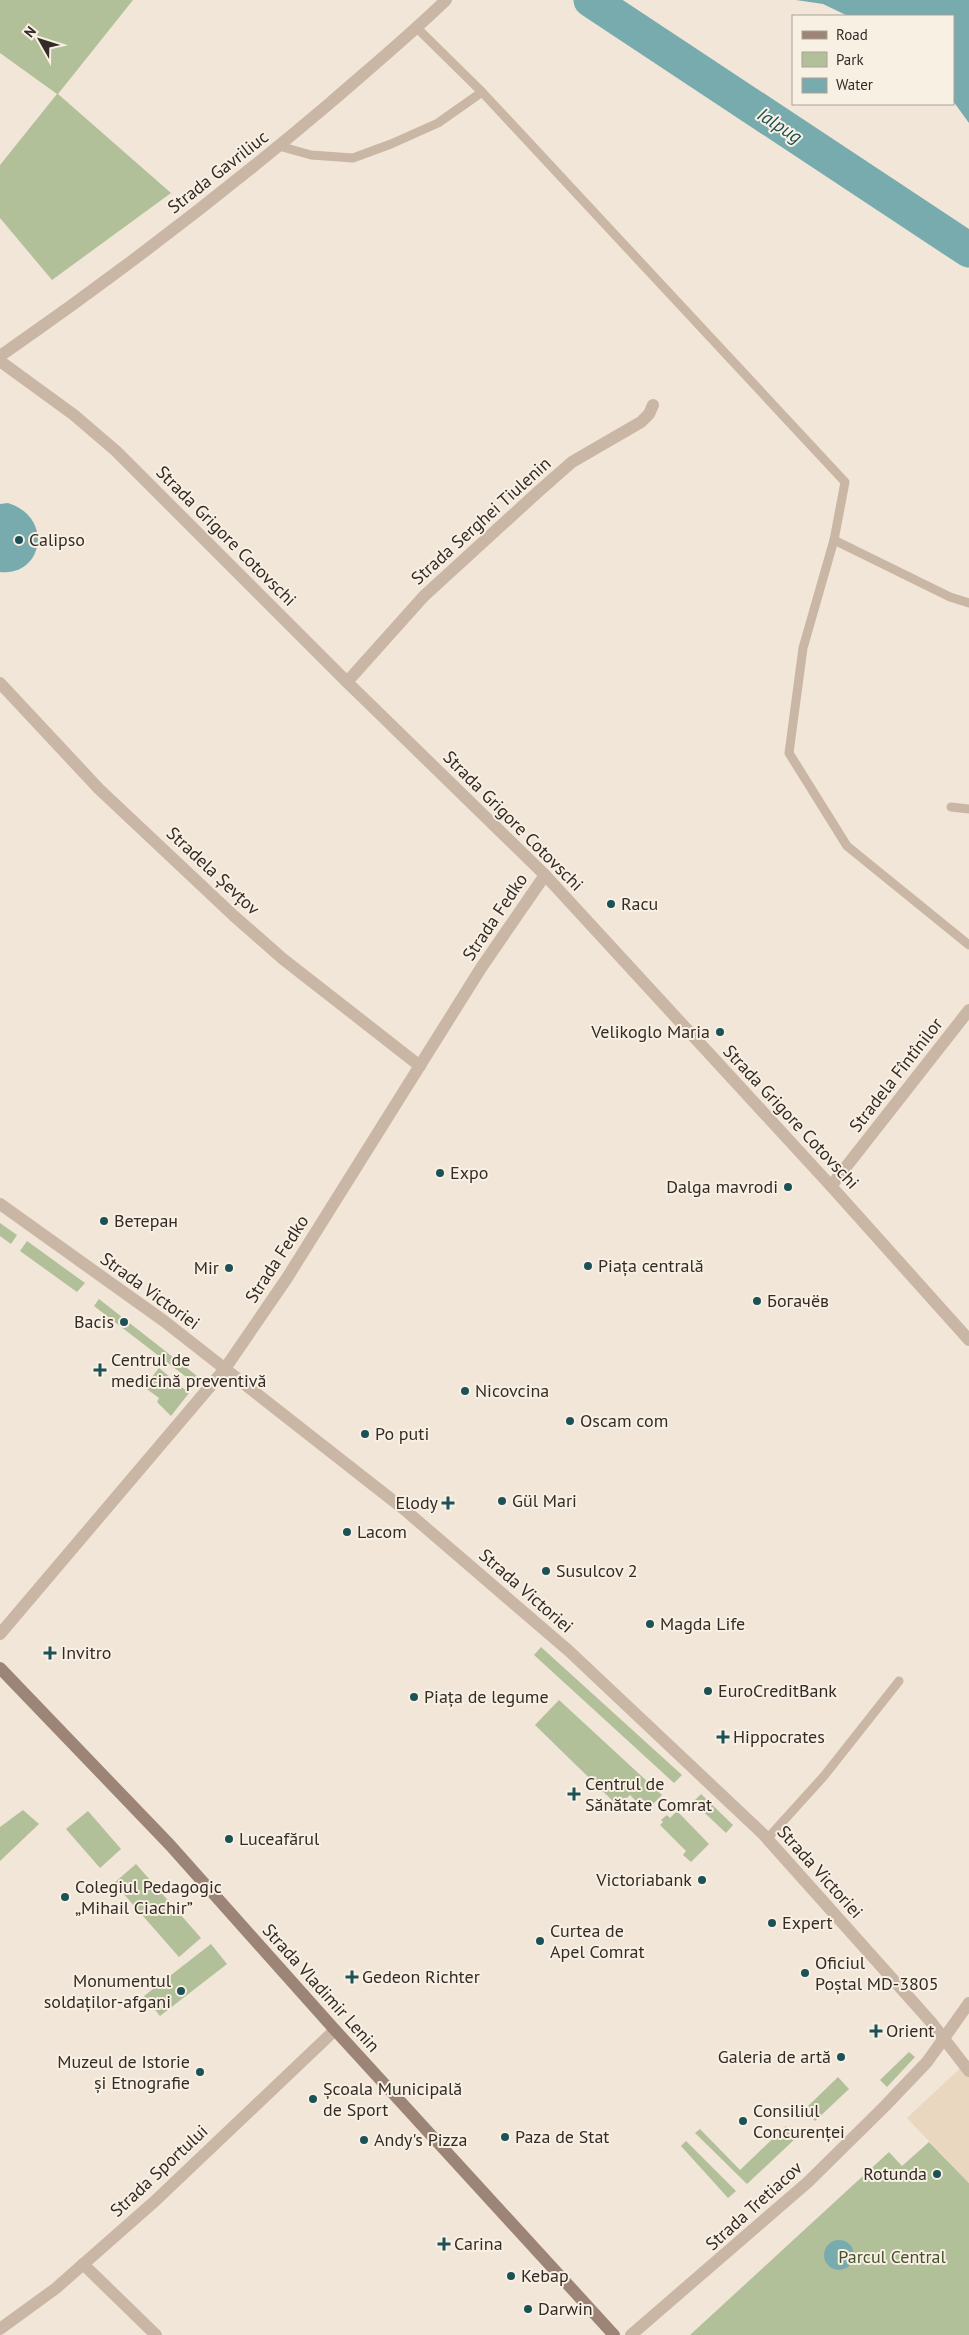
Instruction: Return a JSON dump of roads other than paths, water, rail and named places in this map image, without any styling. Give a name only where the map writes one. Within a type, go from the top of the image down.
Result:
[{"type":"main road","name":"Strada Vladimir Lenin","points":[[0,1668],[170,1845],[334,2030],[614,2335]]},
{"type":"street","name":"Strada Gavriliuc","points":[[0,356],[143,253],[279,146],[417,28],[446,0]]},
{"type":"street","name":"Strada Grigore Cotovschi","points":[[0,361],[74,415],[116,451],[347,682],[545,875],[831,1186],[969,1340]]},
{"type":"street","name":"Strada Serghei Tiulenin","points":[[347,682],[424,596],[538,490],[572,462],[641,422],[649,414],[653,405]]},
{"type":"street","name":"Stradela Șevțov","points":[[0,683],[99,789],[234,916],[283,959],[420,1066]]},
{"type":"street","name":"Strada Fedko","points":[[0,1634],[224,1370],[287,1278],[486,960],[545,875]]},
{"type":"street","name":"Stradela Fîntînilor","points":[[831,1186],[969,1010]]},
{"type":"street","name":"Strada Victoriei","points":[[0,1204],[164,1321],[224,1370],[405,1510],[554,1638],[767,1838],[931,2022],[969,2071]]},
{"type":"street","name":"Strada Tretiacov","points":[[631,2335],[808,2182],[927,2062],[942,2038],[969,2003]]},
{"type":"street","name":"Strada Sportului","points":[[0,2329],[54,2289],[155,2201],[334,2030]]},
{"type":"street","points":[[83,2264],[156,2335]]},
{"type":"lane","points":[[417,28],[482,92],[845,482],[834,540],[803,648],[789,753],[847,846],[969,945]]},
{"type":"lane","points":[[279,146],[311,155],[353,158],[391,144],[438,123],[482,92]]},
{"type":"lane","points":[[834,540],[950,597],[969,603]]},
{"type":"lane","points":[[951,807],[969,810]]},
{"type":"lane","points":[[767,1838],[824,1776],[899,1681]]},
{"type":"water","points":[[796,0],[969,0],[969,123],[954,102],[954,15],[846,15],[823,4]]},
{"type":"water","name":"Calipso","points":[[8,503],[23,510],[32,521],[37,533],[37,545],[33,556],[26,565],[14,571],[0,572],[0,504]]},
{"type":"water","points":[[839,2240],[845,2241],[853,2249],[853,2261],[845,2269],[839,2270],[833,2269],[825,2261],[824,2255],[825,2249],[833,2241]]},
{"type":"waterway","name":"Ialpug","points":[[591,0],[969,250]]},
{"type":"place","name":"Calipso","points":[[19,540]]},
{"type":"place","name":"Racu","points":[[611,904]]},
{"type":"place","name":"Velikoglo Maria","points":[[720,1032]]},
{"type":"place","name":"Expo","points":[[440,1173]]},
{"type":"place","name":"Dalga mavrodi","points":[[788,1187]]},
{"type":"place","name":"Ветеран","points":[[104,1221]]},
{"type":"place","name":"Piața centrală","points":[[588,1266]]},
{"type":"place","name":"Mir","points":[[229,1268]]},
{"type":"place","name":"Богачёв","points":[[757,1301]]},
{"type":"place","name":"Bacis","points":[[124,1322]]},
{"type":"place","name":"Centrul de medicină preventivă","points":[[100,1370]]},
{"type":"place","name":"Nicovcina","points":[[465,1391]]},
{"type":"place","name":"Oscam com","points":[[570,1421]]},
{"type":"place","name":"Po puti","points":[[365,1434]]},
{"type":"place","name":"Gül Mari","points":[[502,1501]]},
{"type":"place","name":"Elody","points":[[448,1503]]},
{"type":"place","name":"Lacom","points":[[347,1532]]},
{"type":"place","name":"Susulcov 2","points":[[546,1571]]},
{"type":"place","name":"Magda Life","points":[[650,1624]]},
{"type":"place","name":"Invitro","points":[[50,1653]]},
{"type":"place","name":"EuroCreditBank","points":[[708,1691]]},
{"type":"place","name":"Piața de legume","points":[[414,1697]]},
{"type":"place","name":"Hippocrates","points":[[723,1737]]},
{"type":"place","name":"Centrul de Sănătate Comrat","points":[[574,1794]]},
{"type":"place","name":"Luceafărul","points":[[229,1839]]},
{"type":"place","name":"Victoriabank","points":[[702,1880]]},
{"type":"place","name":"Colegiul Pedagogic „Mihail Ciachir”","points":[[65,1897]]},
{"type":"place","name":"Expert","points":[[772,1923]]},
{"type":"place","name":"Curtea de Apel Comrat","points":[[540,1941]]},
{"type":"place","name":"Oficiul Poștal MD-3805","points":[[805,1973]]},
{"type":"place","name":"Gedeon Richter","points":[[352,1977]]},
{"type":"place","name":"Monumentul soldaților-afgani","points":[[181,1991]]},
{"type":"place","name":"Orient","points":[[876,2031]]},
{"type":"place","name":"Galeria de artă","points":[[841,2057]]},
{"type":"place","name":"Muzeul de Istorie și Etnografie","points":[[200,2072]]},
{"type":"place","name":"Școala Municipală de Sport","points":[[313,2099]]},
{"type":"place","name":"Consiliul Concurenței","points":[[743,2121]]},
{"type":"place","name":"Paza de Stat","points":[[505,2137]]},
{"type":"place","name":"Andy's Pizza","points":[[364,2140]]},
{"type":"place","name":"Rotunda","points":[[937,2174]]},
{"type":"place","name":"Carina","points":[[444,2244]]},
{"type":"place","name":"Kebap","points":[[511,2276]]},
{"type":"place","name":"Darwin","points":[[528,2309]]},
{"type":"park label","name":"Parcul Central","points":[[892,2257]]}]
